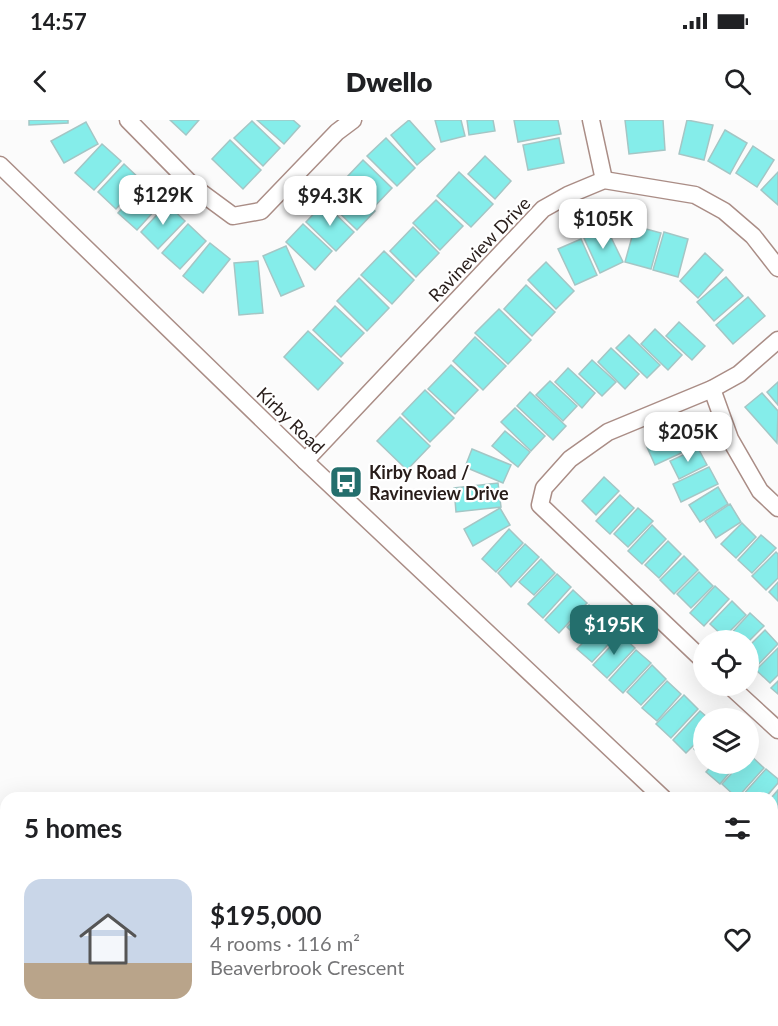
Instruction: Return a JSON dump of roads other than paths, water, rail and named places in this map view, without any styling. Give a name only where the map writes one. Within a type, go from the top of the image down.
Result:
[{"type":"street","points":[[128,120],[195,188],[233,216],[261,211],[337,132],[353,120]]},
{"type":"street","points":[[591,120],[604,180],[695,195],[724,211],[753,236],[778,268]]},
{"type":"street","name":"Kirby Road","points":[[0,165],[305,461],[657,792]]},
{"type":"street","name":"Ravineview Drive","points":[[305,461],[543,209],[568,195],[604,180]]},
{"type":"street","points":[[693,651],[540,505],[544,488],[570,459],[608,432],[712,389],[740,374],[778,340]]},
{"type":"street","points":[[712,389],[730,439],[760,491],[778,508]]},
{"type":"street","points":[[741,696],[778,730]]},
{"type":"place","name":"Kirby Road / Ravineview Drive","points":[[346,482]]}]
